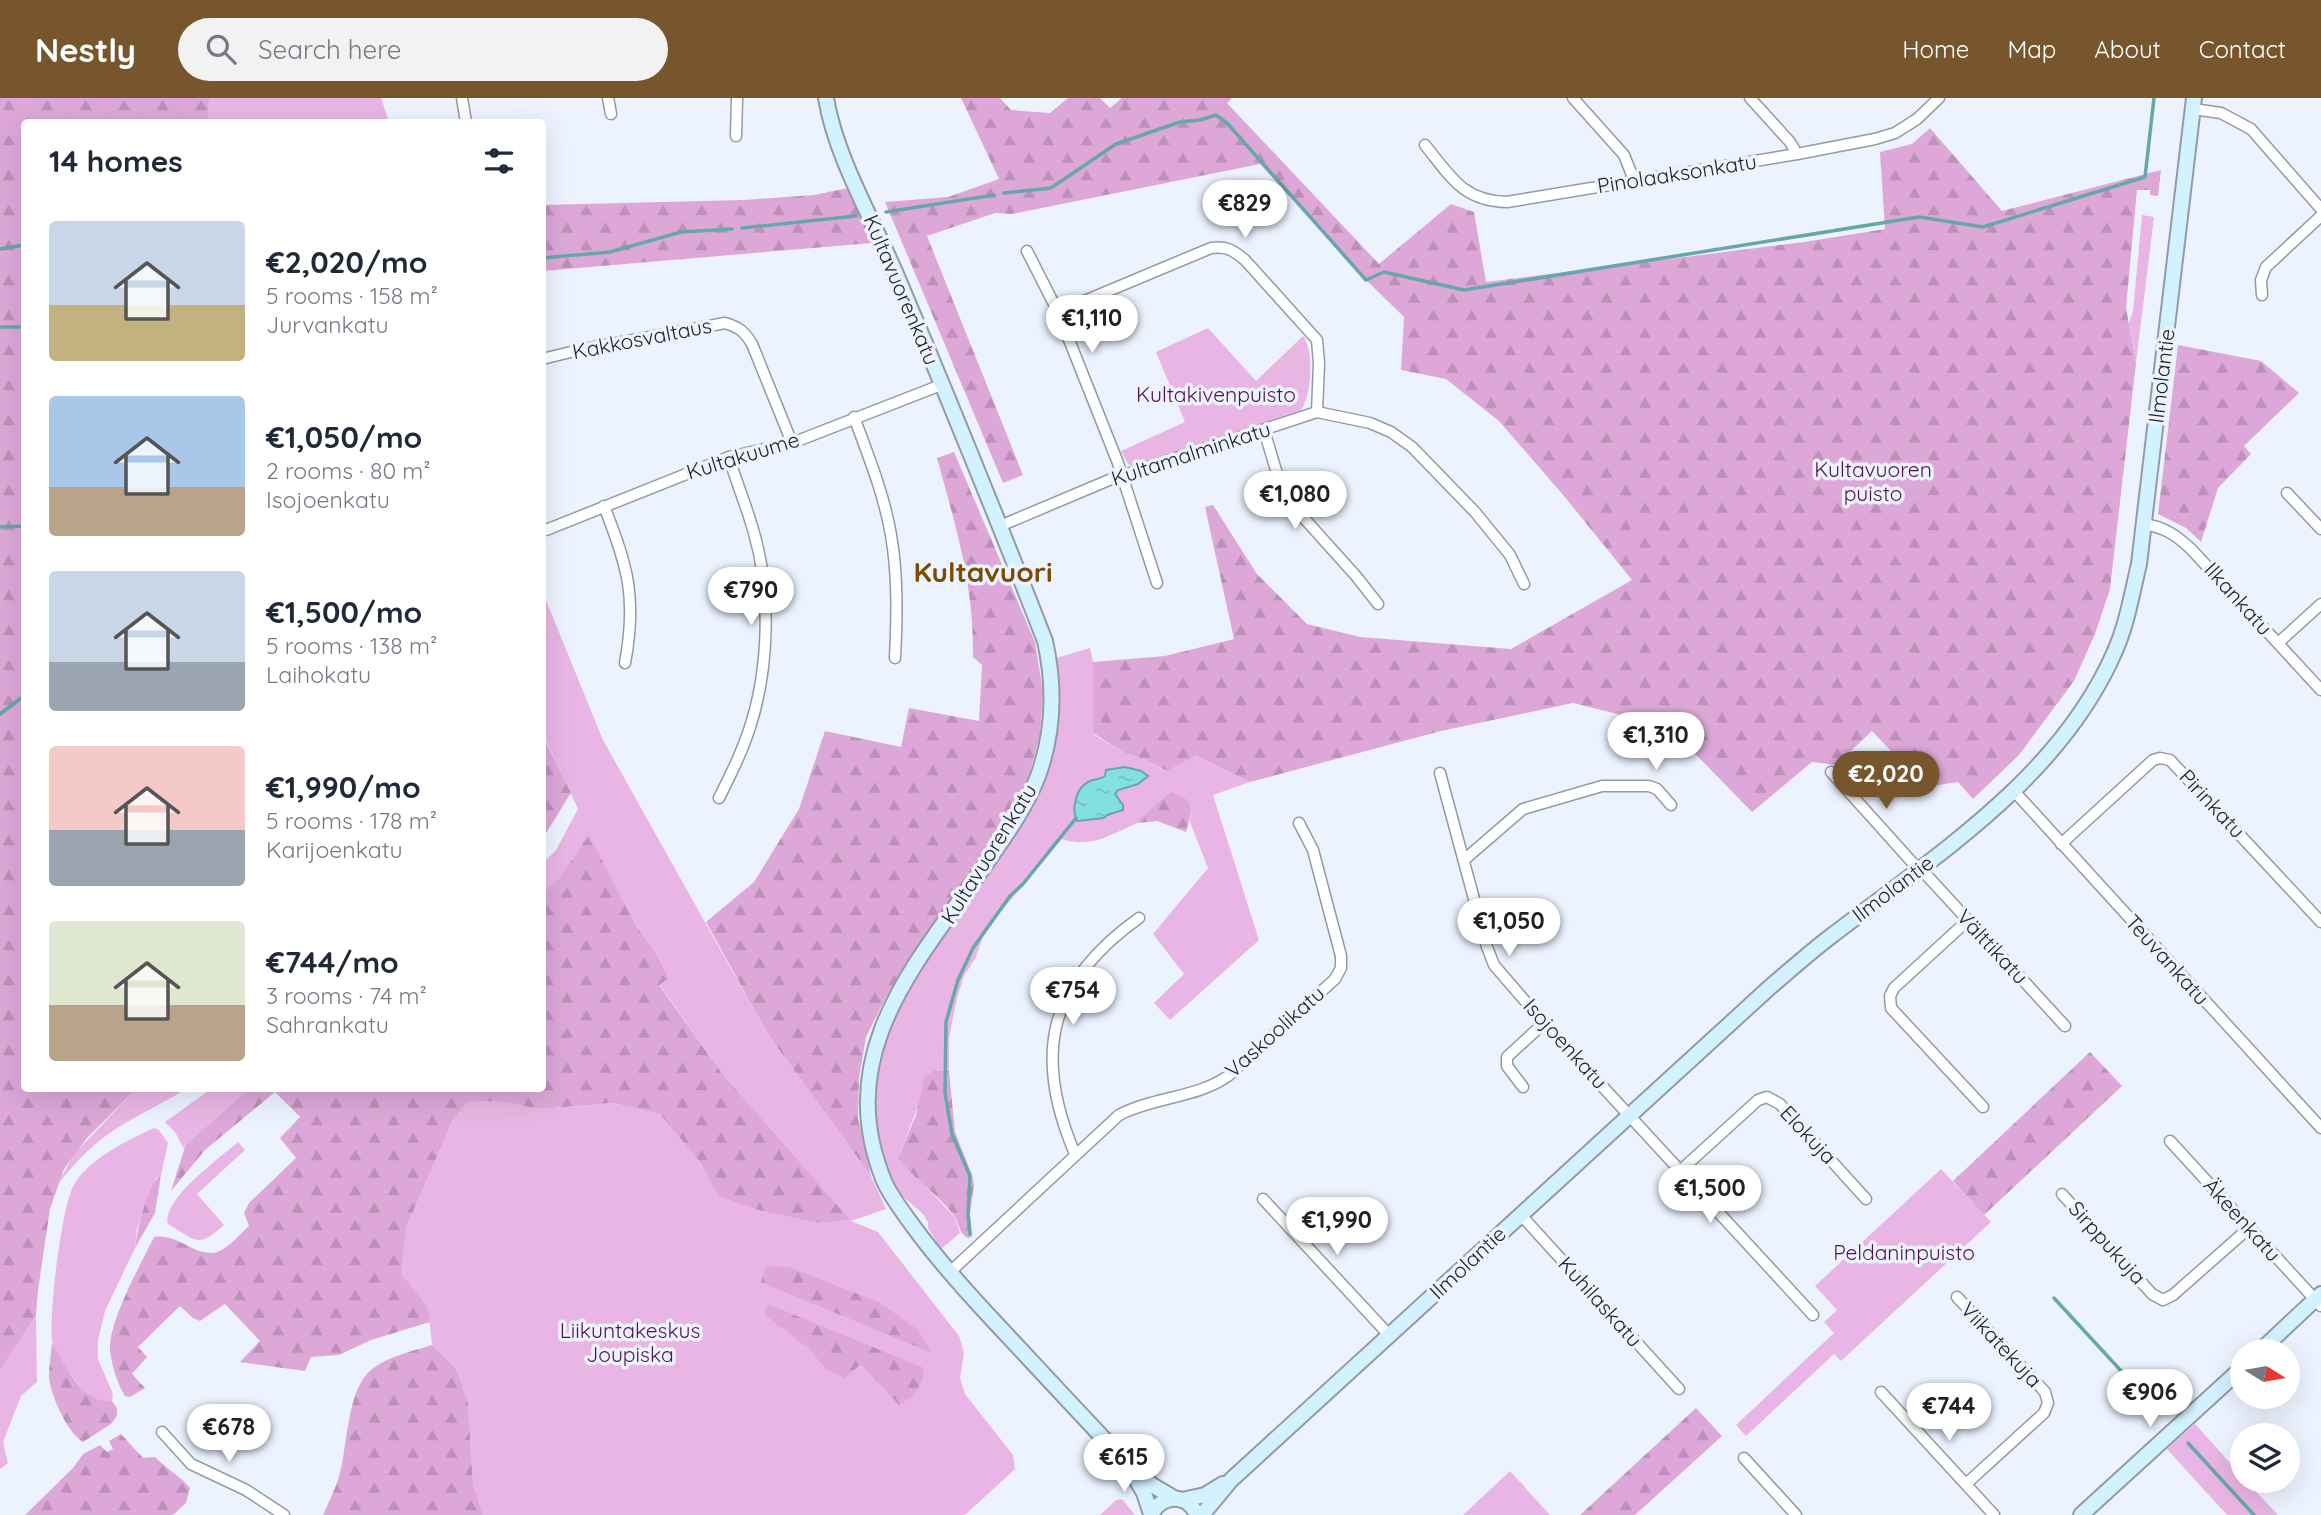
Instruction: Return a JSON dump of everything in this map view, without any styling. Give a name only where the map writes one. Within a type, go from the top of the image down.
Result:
[{"type":"street","points":[[461,98],[465,119]]},
{"type":"street","points":[[608,98],[611,114]]},
{"type":"street","points":[[736,136],[737,98]]},
{"type":"street","name":"Kultavuorenkatu","points":[[826,98],[835,131],[860,195],[898,278],[1045,641],[1050,665],[1052,707],[1047,747],[1038,777],[1023,808],[893,1003],[873,1054],[868,1085],[868,1119],[874,1152],[885,1183],[903,1213],[950,1272],[1125,1461],[1152,1485],[1189,1504],[1197,1515]]},
{"type":"street","points":[[1573,98],[1624,155],[1634,180]]},
{"type":"street","points":[[1750,98],[1790,142],[1797,154]]},
{"type":"street","name":"Pinolaaksonkatu","points":[[1425,145],[1462,189],[1490,202],[1507,202],[1847,145],[1895,133],[1917,119],[1936,99]]},
{"type":"street","points":[[2194,103],[2221,113],[2251,129],[2321,209]]},
{"type":"street","name":"Ilmolantie","points":[[1202,1515],[1231,1480],[1779,980],[2014,791],[2045,760],[2074,724],[2116,650],[2139,564],[2194,103]]},
{"type":"street","points":[[2262,295],[2261,280],[2266,267],[2321,216]]},
{"type":"street","points":[[1058,312],[1211,248],[1232,249],[1317,340],[1317,412],[1370,424],[1391,432],[1412,447],[1475,512],[1510,555],[1524,584]]},
{"type":"street","points":[[1027,251],[1058,312],[1123,476],[1157,583]]},
{"type":"street","name":"Kakkosvaltaus","points":[[546,358],[725,323],[736,326],[752,344],[792,443]]},
{"type":"street","name":"Kultakuume","points":[[546,530],[729,457],[792,443],[942,385]]},
{"type":"street","name":"Kultamalminkatu","points":[[1000,526],[1123,476],[1317,412]]},
{"type":"street","points":[[854,417],[881,496],[891,535],[897,588],[895,658]]},
{"type":"street","points":[[1264,430],[1279,477],[1293,506],[1378,604]]},
{"type":"street","points":[[719,798],[740,757],[752,722],[766,626],[755,535],[729,457]]},
{"type":"street","points":[[2287,493],[2321,529]]},
{"type":"street","points":[[604,506],[628,573],[631,628],[625,663]]},
{"type":"street","name":"Ilkankatu","points":[[2144,524],[2161,527],[2183,541],[2321,690]]},
{"type":"street","points":[[2278,643],[2321,604]]},
{"type":"street","name":"Pirinkatu","points":[[2061,844],[2153,760],[2170,760],[2321,922]]},
{"type":"street","name":"Välttikatu","points":[[1831,772],[2065,1026]]},
{"type":"street","name":"Isojoenkatu","points":[[1440,773],[1494,965],[1544,1023],[1813,1315]]},
{"type":"street","points":[[1464,860],[1523,809],[1602,786],[1649,786],[1657,789],[1671,805]]},
{"type":"street","name":"Teuvankatu","points":[[2014,791],[2321,1128]]},
{"type":"street","name":"Vaskoolikatu","points":[[950,1272],[1102,1128],[1126,1111],[1213,1087],[1335,979],[1341,956],[1313,850],[1299,823]]},
{"type":"street","points":[[1075,1154],[1054,1094],[1052,1066],[1061,1008],[1073,982],[1087,962],[1110,938],[1139,918]]},
{"type":"street","points":[[1967,921],[1894,988],[1890,996],[1891,1008],[1983,1107]]},
{"type":"street","points":[[1523,1087],[1507,1066],[1507,1057],[1544,1023]]},
{"type":"street","name":"Elokuja","points":[[1681,1170],[1758,1100],[1767,1097],[1780,1104],[1867,1199]]},
{"type":"street","name":"Äkeenkatu","points":[[2169,1141],[2319,1300]]},
{"type":"street","name":"Sirppukuja","points":[[2062,1194],[2152,1294],[2163,1300],[2173,1295],[2249,1228]]},
{"type":"street","points":[[1263,1199],[1389,1335]]},
{"type":"street","name":"Kuhilaskatu","points":[[1521,1215],[1679,1389]]},
{"type":"street","name":"Viikatekuja","points":[[1957,1297],[2045,1392],[2048,1403],[2044,1413],[1966,1484]]},
{"type":"street","points":[[2274,1339],[2319,1300]]},
{"type":"street","points":[[2081,1515],[2230,1379]]},
{"type":"street","points":[[1881,1392],[1994,1515]]},
{"type":"street","points":[[162,1432],[191,1464],[246,1490],[284,1515]]},
{"type":"street","points":[[1744,1458],[1796,1515]]},
{"type":"street","name":"Kultavuorenkatu","points":[[1125,1461],[1151,1514]]},
{"type":"street","name":"Ilmolantie","points":[[1151,1514],[1160,1502],[1205,1495],[1231,1480]]},
{"type":"green space","points":[[0,98],[209,98],[208,119],[21,119],[21,1092],[133,1092],[87,1138],[64,1169],[50,1209],[36,1315],[0,1371]]},
{"type":"green space","points":[[209,98],[381,98],[388,119],[208,119]]},
{"type":"green space","name":"Kultavuoren puisto","points":[[961,98],[1000,98],[1011,110],[1050,113],[1068,98],[1100,98],[1110,108],[1122,98],[1232,98],[1227,103],[1379,264],[1451,204],[1474,212],[1486,282],[1804,242],[1885,229],[1880,152],[1912,144],[1930,128],[2002,211],[2161,170],[2158,196],[2150,195],[2150,190],[2137,190],[2126,308],[2136,363],[2110,589],[2095,634],[2074,681],[2019,755],[1973,799],[1958,782],[1925,787],[1872,731],[1836,765],[1812,762],[1752,812],[1669,727],[1573,703],[1441,731],[1250,782],[1196,755],[1167,771],[1144,759],[1124,753],[1093,733],[1093,662],[1165,656],[1234,639],[1205,507],[1213,505],[1257,574],[1307,624],[1360,637],[1511,649],[1632,580],[1499,421],[1446,379],[1401,370],[1404,317],[1365,279],[1260,164],[1012,214],[995,213],[927,236],[1023,475],[1003,483],[885,202],[948,197],[999,179]]},
{"type":"green space","points":[[848,188],[872,243],[546,271],[546,205],[743,200],[814,195]]},
{"type":"green space","points":[[2142,215],[2154,217],[2136,363],[2129,323],[2133,311]]},
{"type":"green space","name":"Kultakivenpuisto","points":[[1208,328],[1256,381],[1303,336],[1309,351],[1310,373],[1308,394],[1301,410],[1142,464],[1128,464],[1121,451],[1185,422],[1156,352]]},
{"type":"green space","points":[[2178,345],[2261,361],[2299,393],[2244,446],[2251,454],[2218,488],[2201,542],[2186,528],[2158,514]]},
{"type":"green space","points":[[954,452],[1035,642],[1043,692],[1040,735],[1028,779],[1006,820],[908,960],[866,1037],[859,1078],[858,1118],[871,1176],[767,1033],[706,922],[754,882],[799,809],[825,731],[901,747],[909,708],[979,721],[982,665],[973,657],[967,580],[937,458]]},
{"type":"green space","name":"Liikuntakeskus Joupiska","points":[[546,600],[603,740],[767,1033],[871,1176],[886,1209],[851,1221],[878,1232],[959,1336],[964,1353],[960,1378],[965,1394],[1013,1455],[1015,1469],[965,1515],[483,1515],[473,1483],[468,1402],[456,1368],[432,1345],[428,1307],[400,1274],[406,1228],[453,1120],[468,1102],[496,1101],[541,1109],[612,1103],[661,1114],[700,1162],[718,1196],[820,1223],[849,1220],[722,1073],[659,984],[669,978],[656,953],[635,924],[589,836],[559,878],[546,890],[546,860],[556,850],[578,809],[546,740]]},
{"type":"green space","points":[[1090,648],[1093,662],[1093,734],[1124,753],[1144,759],[1166,771],[1196,754],[1250,782],[1213,795],[1259,940],[1170,1020],[1154,1003],[1184,974],[1153,934],[1208,868],[1190,822],[1191,811],[1139,819],[1138,823],[1092,841],[1072,842],[1062,839],[983,936],[957,998],[949,1038],[949,1071],[935,1070],[898,1158],[955,1217],[960,1233],[941,1249],[922,1213],[901,1195],[888,1174],[876,1129],[875,1081],[886,1032],[906,991],[1024,821],[1043,784],[1052,759],[1059,719],[1056,658]]},
{"type":"green space","points":[[546,742],[571,793],[546,833]]},
{"type":"green space","points":[[1171,792],[1184,798],[1190,807],[1186,832],[1157,821],[1138,823],[1139,819]]},
{"type":"green space","points":[[589,835],[635,924],[656,953],[669,978],[659,985],[722,1073],[850,1220],[820,1223],[759,1210],[718,1196],[700,1162],[660,1114],[612,1103],[541,1109],[496,1101],[468,1102],[453,1120],[406,1228],[401,1274],[428,1307],[430,1322],[371,1340],[339,1355],[311,1357],[305,1371],[240,1362],[260,1341],[225,1304],[200,1321],[180,1306],[138,1347],[147,1357],[132,1374],[145,1388],[130,1397],[125,1396],[113,1367],[111,1337],[127,1292],[154,1237],[170,1238],[205,1252],[218,1252],[249,1226],[244,1213],[249,1203],[296,1158],[280,1138],[300,1117],[275,1092],[546,1092],[546,890],[559,878]]},
{"type":"green space","points":[[2090,1052],[2122,1086],[1984,1215],[1953,1181]]},
{"type":"green space","points":[[935,1070],[949,1071],[955,1132],[974,1185],[970,1214],[972,1237],[968,1238],[962,1234],[954,1215],[947,1207],[898,1158],[916,1115],[924,1078]]},
{"type":"green space","points":[[133,1092],[181,1092],[107,1135],[86,1152],[57,1185],[75,1153]]},
{"type":"green space","points":[[207,1092],[246,1092],[186,1144],[184,1149],[175,1132],[165,1122]]},
{"type":"green space","points":[[246,1092],[275,1092],[205,1150],[171,1191],[186,1144]]},
{"type":"green space","points":[[154,1128],[159,1130],[168,1143],[161,1175],[156,1178],[137,1229],[135,1248],[105,1311],[98,1340],[98,1359],[113,1394],[112,1401],[101,1400],[91,1397],[81,1387],[52,1341],[54,1286],[64,1217],[73,1187],[87,1168],[132,1138]]},
{"type":"green space","points":[[238,1142],[245,1150],[197,1194],[224,1225],[208,1237],[197,1240],[168,1224],[168,1214],[183,1191]]},
{"type":"green space","name":"Peldaninpuisto","points":[[1941,1169],[1991,1222],[1841,1361],[1834,1354],[1746,1436],[1736,1425],[1834,1333],[1824,1322],[1837,1310],[1815,1286]]},
{"type":"green space","points":[[161,1175],[155,1213],[135,1248],[147,1197]]},
{"type":"green space","points":[[766,1266],[788,1267],[879,1302],[918,1330],[932,1353],[761,1282]]},
{"type":"green space","points":[[768,1304],[924,1368],[920,1386],[910,1398],[899,1405],[861,1364],[845,1378],[826,1369],[809,1349],[764,1314]]},
{"type":"green space","points":[[36,1315],[37,1382],[21,1396],[3,1442],[8,1463],[0,1469],[0,1371]]},
{"type":"green space","points":[[52,1343],[83,1390],[101,1400],[112,1401],[117,1408],[117,1416],[111,1424],[83,1442],[66,1422],[53,1393],[49,1377]]},
{"type":"green space","points":[[432,1345],[456,1368],[468,1402],[473,1483],[483,1515],[323,1515],[338,1480],[352,1405],[363,1378],[386,1361]]},
{"type":"green space","points":[[1696,1408],[1722,1436],[1635,1515],[1580,1515]]},
{"type":"green space","points":[[2195,1424],[2230,1463],[2230,1493],[2257,1493],[2278,1515],[2227,1515],[2167,1449]]},
{"type":"green space","points":[[121,1434],[143,1458],[155,1457],[190,1488],[186,1503],[173,1515],[25,1515],[73,1468],[83,1454],[100,1445],[107,1452],[113,1449],[109,1441]]},
{"type":"green space","points":[[1510,1471],[1550,1515],[1463,1515]]},
{"type":"green space","points":[[1122,1499],[1135,1515],[1100,1515],[1116,1500]]},
{"type":"water","points":[[1125,767],[1141,771],[1148,776],[1138,784],[1118,790],[1115,794],[1123,805],[1123,810],[1104,818],[1077,821],[1074,811],[1080,789],[1090,781],[1105,776],[1106,770]]},
{"type":"waterway","points":[[1004,193],[1051,188],[1116,144],[1180,122],[1216,115],[1227,123],[1366,280],[1384,272],[1464,290],[1919,217],[1983,227],[2145,177],[2154,98]]},
{"type":"waterway","points":[[886,212],[994,195]]},
{"type":"waterway","points":[[742,228],[856,216]]},
{"type":"waterway","points":[[546,258],[610,252],[681,232],[732,229]]},
{"type":"waterway","points":[[0,249],[21,246]]},
{"type":"waterway","points":[[0,327],[21,327]]},
{"type":"waterway","points":[[0,527],[21,526]]},
{"type":"waterway","points":[[0,714],[21,698]]},
{"type":"waterway","points":[[970,1234],[970,1176],[952,1134],[945,1093],[946,1022],[958,980],[973,948],[1010,896],[1023,884],[1076,818]]},
{"type":"waterway","points":[[2054,1298],[2159,1412]]},
{"type":"waterway","points":[[2188,1443],[2254,1515]]},
{"type":"district","name":"Kultavuori","points":[[983,572]]}]
